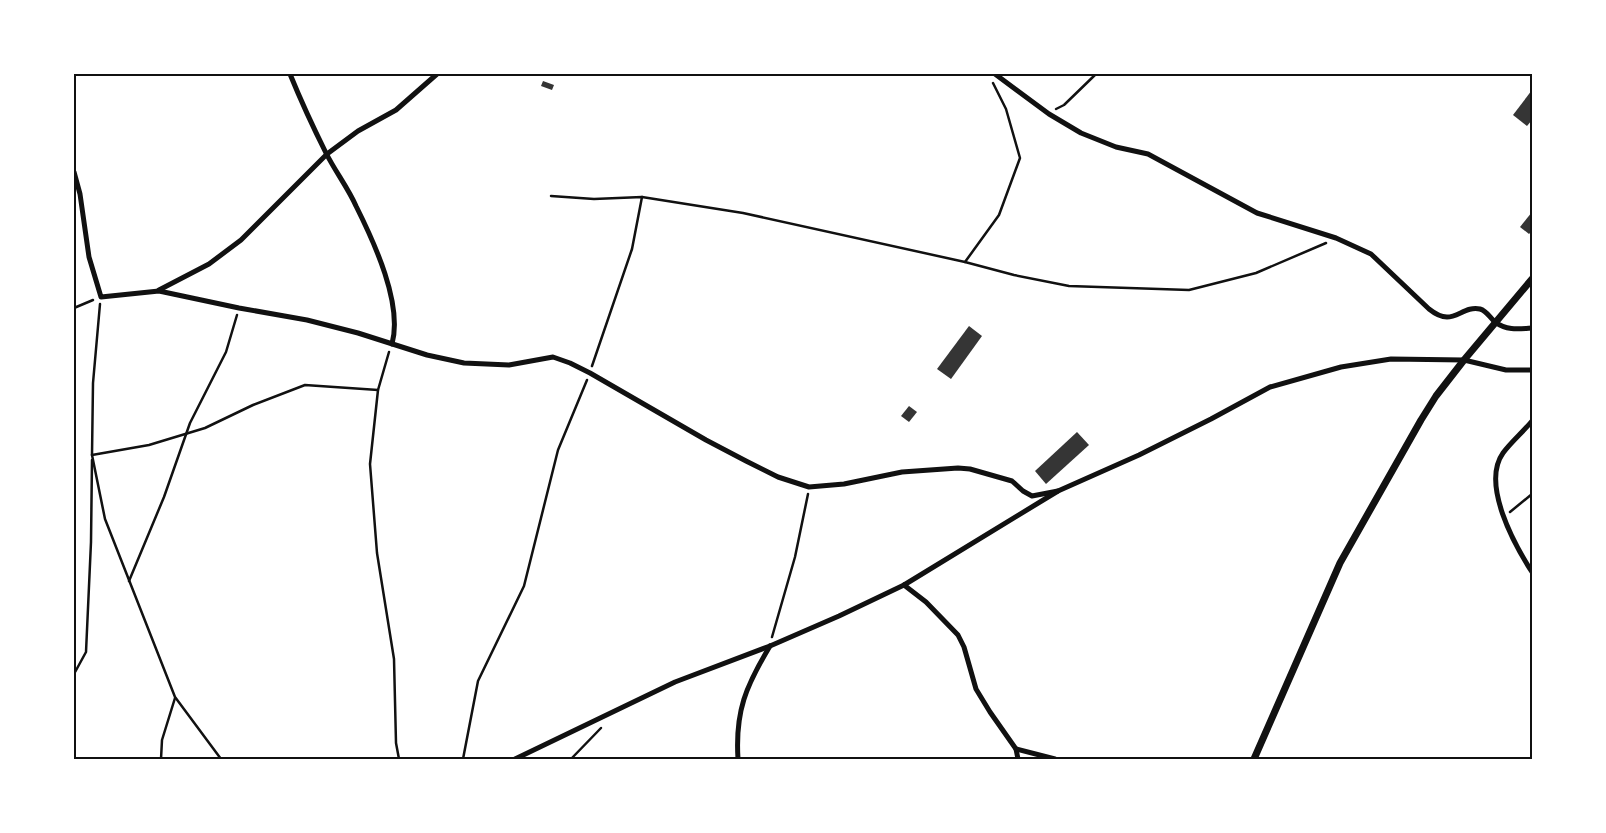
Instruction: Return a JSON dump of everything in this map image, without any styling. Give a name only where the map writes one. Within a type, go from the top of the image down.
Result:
[{"type":"street","points":[[290,74],[327,154],[356,206],[385,275],[394,308],[395,325],[392,344]]},
{"type":"street","points":[[159,290],[209,264],[241,240],[327,154],[358,131],[396,110],[437,74]]},
{"type":"street","points":[[994,74],[1049,114],[1081,133],[1100,142],[1148,154],[1257,213],[1336,238],[1371,254],[1429,310],[1438,315],[1448,317],[1466,310],[1479,309],[1495,322],[1509,329],[1532,328]]},
{"type":"street","points":[[74,172],[81,203],[89,257],[101,297],[159,290],[239,308],[307,320],[427,355],[464,363],[509,365],[553,357],[570,362],[706,440],[778,477],[809,487],[844,484],[902,472],[958,468],[970,469],[1012,481],[1032,496],[1058,491]]},
{"type":"street","points":[[1254,759],[1340,563],[1421,420],[1436,396],[1464,360],[1532,279]]},
{"type":"street","points":[[515,759],[675,682],[770,646],[904,585],[1058,491],[1140,455],[1270,387],[1341,366],[1391,359],[1464,360],[1506,370],[1532,370]]},
{"type":"street","points":[[1532,421],[1503,453],[1495,472],[1495,485],[1504,517],[1519,551],[1532,572]]},
{"type":"street","points":[[904,585],[926,602],[958,635],[964,647],[976,689],[1016,749],[1018,759]]},
{"type":"street","points":[[738,759],[736,735],[745,693],[770,646]]},
{"type":"street","points":[[1016,749],[1055,759]]},
{"type":"path","points":[[1049,114],[1064,105],[1096,74]]},
{"type":"path","points":[[965,262],[998,216],[1020,158],[1006,109],[993,82]]},
{"type":"path","points":[[551,196],[594,199],[642,196],[743,213],[1069,286],[1189,290],[1256,273],[1336,238]]},
{"type":"path","points":[[463,759],[478,681],[524,586],[558,450],[590,373],[632,249],[642,196]]},
{"type":"path","points":[[74,308],[101,297],[93,383],[91,552],[86,652],[74,674]]},
{"type":"path","points":[[129,582],[164,497],[187,433],[226,352],[239,308]]},
{"type":"path","points":[[392,344],[378,390],[370,464],[377,553],[394,658],[396,743],[399,759]]},
{"type":"path","points":[[92,455],[149,445],[205,428],[253,405],[306,385],[378,390]]},
{"type":"path","points":[[92,455],[105,519],[175,697],[221,759]]},
{"type":"path","points":[[770,646],[795,557],[809,487]]},
{"type":"path","points":[[1504,517],[1532,494]]},
{"type":"path","points":[[161,759],[162,740],[175,697]]},
{"type":"path","points":[[571,759],[601,727]]},
{"type":"building","points":[[543,81],[554,85],[552,90],[541,86]]},
{"type":"building","points":[[1532,90],[1532,120],[1527,126],[1513,115]]},
{"type":"building","points":[[1532,212],[1532,231],[1529,234],[1520,227]]},
{"type":"building","points":[[969,326],[982,336],[951,379],[937,369]]},
{"type":"building","points":[[909,406],[917,412],[909,422],[901,416]]},
{"type":"building","points":[[1077,432],[1089,445],[1046,484],[1035,471]]}]
